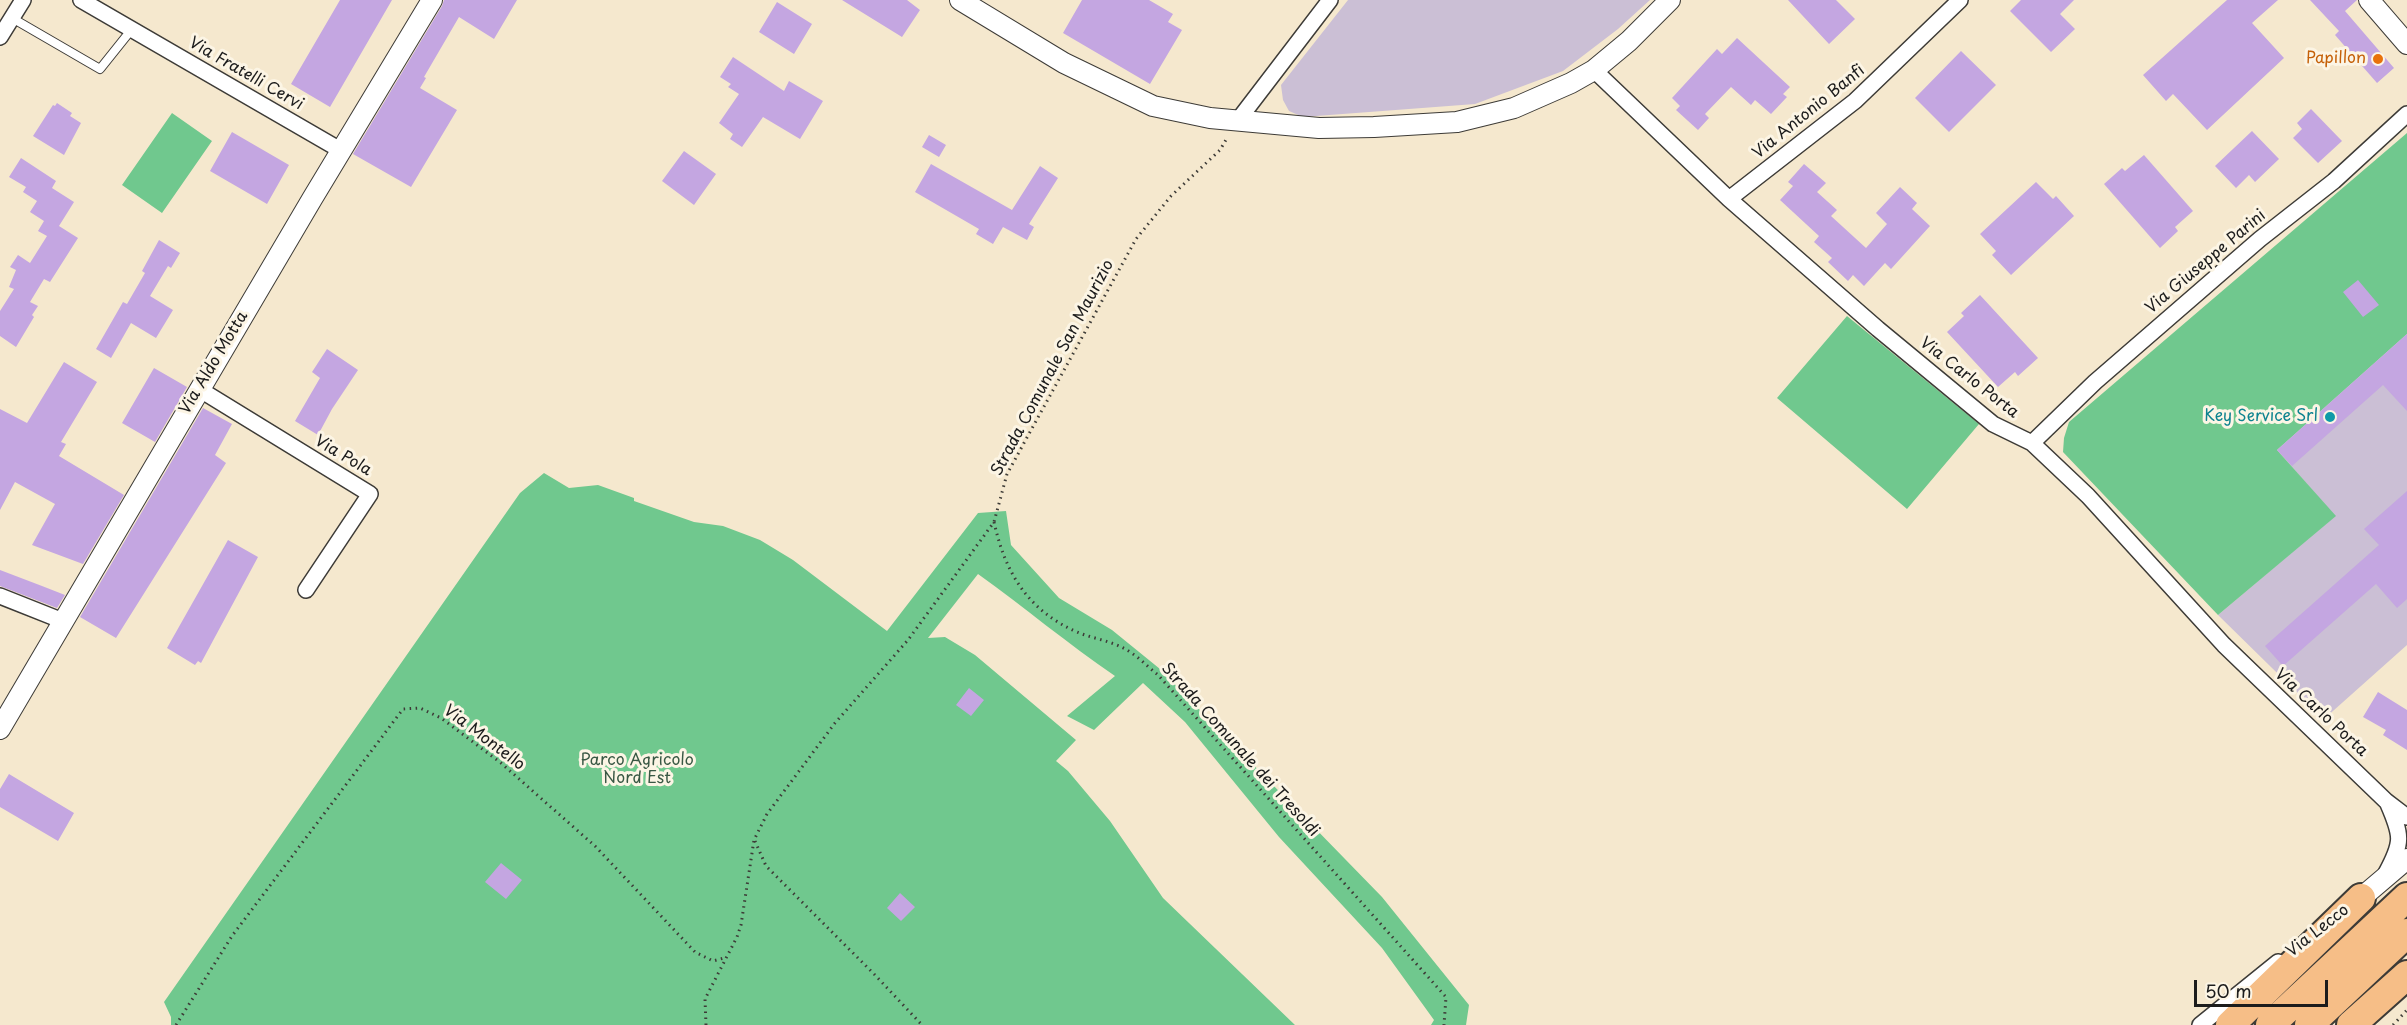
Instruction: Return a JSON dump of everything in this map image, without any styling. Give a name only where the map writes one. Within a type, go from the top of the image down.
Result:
[{"type":"highway","points":[[2230,1025],[2372,889]]},
{"type":"highway","points":[[2270,1025],[2407,897]]},
{"type":"highway","points":[[2309,1025],[2407,933]]},
{"type":"highway","points":[[2351,1025],[2407,975]]},
{"type":"street","points":[[0,37],[23,0]]},
{"type":"street","name":"Via Fratelli Cervi","points":[[81,0],[342,150]]},
{"type":"street","name":"Via Aldo Motta","points":[[0,729],[199,389],[432,0]]},
{"type":"street","points":[[960,0],[1064,63],[1153,106],[1201,117],[1319,128],[1457,122],[1514,108],[1594,70],[1629,41],[1670,0]]},
{"type":"street","points":[[1239,119],[1330,0]]},
{"type":"street","name":"Via Antonio Banfi","points":[[1729,198],[1856,101],[1960,0]]},
{"type":"street","points":[[2369,0],[2407,44]]},
{"type":"street","name":"Via Carlo Porta","points":[[1594,70],[1729,198],[1878,329],[1993,424],[2032,443],[2088,496],[2224,645],[2386,801],[2407,817]]},
{"type":"street","name":"Via Giuseppe Parini","points":[[2032,443],[2112,366],[2260,239],[2334,181],[2407,114]]},
{"type":"street","name":"Via Pola","points":[[199,389],[370,494],[306,590]]},
{"type":"street","points":[[0,596],[63,621]]},
{"type":"street","name":"Via Carlo Porta","points":[[2386,801],[2407,811]]},
{"type":"street","name":"Via Carlo Porta","points":[[2372,889],[2398,850],[2400,838],[2399,830],[2386,801]]},
{"type":"street","name":"Via Lecco","points":[[2200,1025],[2254,980],[2372,889],[2407,858]]},
{"type":"street","points":[[2368,1025],[2407,984]]},
{"type":"lane","points":[[12,18],[100,69],[132,29]]},
{"type":"path","name":"Strada Comunale San Maurizio","points":[[706,1025],[705,999],[737,937],[741,925],[754,840],[767,814],[835,723],[908,640],[993,522],[1007,474],[1136,239],[1171,196],[1220,150],[1239,119]]},
{"type":"path","name":"Strada Comunale dei Tresoldi","points":[[993,522],[1000,551],[1032,603],[1077,632],[1123,647],[1158,675],[1446,997],[1444,1025]]},
{"type":"path","name":"Via Montello","points":[[176,1025],[232,936],[403,709],[420,708],[441,718],[470,739],[555,809],[595,846],[695,952],[713,961],[725,958]]},
{"type":"path","points":[[754,840],[766,866],[922,1025]]},
{"type":"path","points":[[2393,1025],[2407,1010]]},
{"type":"shaded area","points":[[1348,0],[1650,0],[1618,29],[1563,71],[1475,104],[1303,117],[1289,111],[1283,100],[1281,85]]},
{"type":"shaded area","points":[[2407,334],[2407,645],[2324,719],[2218,615],[2335,516],[2277,450]]},
{"type":"green space","points":[[172,113],[212,141],[162,213],[122,185]]},
{"type":"green space","points":[[2407,133],[2407,334],[2277,450],[2336,516],[2218,615],[2063,452],[2069,422]]},
{"type":"green space","points":[[1847,316],[1979,424],[1907,509],[1777,398]]},
{"type":"green space","name":"Parco Agricolo Nord Est","points":[[544,473],[569,488],[598,485],[634,498],[634,501],[694,522],[723,526],[760,540],[793,560],[887,631],[978,513],[1006,511],[1011,545],[1059,598],[1112,630],[1160,669],[1382,897],[1469,1005],[1466,1025],[1431,1025],[1434,1020],[1382,948],[1279,837],[1185,722],[1143,683],[1094,730],[1067,716],[1115,676],[978,574],[928,638],[945,637],[975,655],[1076,740],[1056,761],[1068,771],[1110,821],[1163,898],[1295,1025],[171,1025],[171,1017],[164,1002],[520,493]]},
{"type":"building","points":[[340,0],[392,0],[330,107],[291,84]]},
{"type":"building","points":[[444,0],[517,0],[494,39],[459,17],[424,77],[426,78],[420,88],[457,110],[411,187],[353,154]]},
{"type":"building","points":[[842,0],[907,0],[920,10],[902,37]]},
{"type":"building","points":[[1082,0],[1149,0],[1173,14],[1168,22],[1182,30],[1150,84],[1063,33]]},
{"type":"building","points":[[1788,0],[1836,0],[1855,19],[1829,44]]},
{"type":"building","points":[[2021,0],[2074,0],[2060,14],[2075,29],[2051,52],[2010,11]]},
{"type":"building","points":[[2227,0],[2278,0],[2252,23],[2284,58],[2207,130],[2173,94],[2166,101],[2143,75]]},
{"type":"building","points":[[2310,0],[2357,0],[2345,11],[2394,68],[2377,83],[2335,35],[2339,31]]},
{"type":"building","points":[[777,2],[812,24],[794,54],[759,32]]},
{"type":"building","points":[[1737,38],[1790,87],[1783,94],[1787,97],[1771,114],[1755,100],[1751,105],[1731,87],[1705,114],[1709,118],[1698,130],[1676,110],[1680,106],[1672,98],[1717,49],[1722,54]]},
{"type":"building","points":[[1961,51],[1996,85],[1949,132],[1915,98]]},
{"type":"building","points":[[733,57],[784,91],[789,81],[823,101],[800,139],[763,117],[742,147],[730,139],[733,134],[719,123],[739,94],[728,87],[731,84],[720,77]]},
{"type":"building","points":[[57,103],[72,113],[70,116],[81,123],[64,155],[33,136],[53,105]]},
{"type":"building","points":[[2311,109],[2342,141],[2318,163],[2293,138],[2302,129],[2297,123]]},
{"type":"building","points":[[2252,131],[2279,159],[2255,182],[2249,175],[2236,188],[2215,166]]},
{"type":"building","points":[[232,132],[289,165],[267,204],[210,171]]},
{"type":"building","points":[[929,135],[946,145],[939,157],[922,147]]},
{"type":"building","points":[[684,151],[716,174],[694,205],[662,181]]},
{"type":"building","points":[[2144,155],[2193,211],[2175,227],[2178,231],[2160,248],[2104,184],[2122,168],[2125,171]]},
{"type":"building","points":[[21,158],[56,181],[52,188],[74,202],[59,226],[78,238],[50,282],[44,279],[30,302],[38,306],[16,347],[0,336],[0,311],[14,289],[9,287],[16,270],[10,267],[18,255],[30,263],[47,236],[38,231],[44,221],[30,212],[37,201],[23,192],[26,187],[9,177]]},
{"type":"building","points":[[931,164],[1012,210],[1040,166],[1058,178],[1029,224],[1034,227],[1027,240],[1003,227],[993,244],[976,234],[979,229],[915,192]]},
{"type":"building","points":[[1804,164],[1826,183],[1817,192],[1837,210],[1831,216],[1866,248],[1887,224],[1876,213],[1900,187],[1917,203],[1912,209],[1930,226],[1891,269],[1885,263],[1864,286],[1853,275],[1848,281],[1828,262],[1832,258],[1814,242],[1819,236],[1780,200],[1793,186],[1788,182]]},
{"type":"building","points":[[2036,182],[2053,199],[2056,196],[2074,216],[2011,275],[1992,255],[1996,251],[1980,234]]},
{"type":"building","points":[[159,240],[180,253],[171,268],[168,266],[150,296],[173,310],[156,338],[131,323],[111,358],[96,349],[123,302],[127,304],[145,273],[142,271]]},
{"type":"building","points":[[2358,280],[2379,305],[2363,317],[2343,292]]},
{"type":"building","points":[[1980,295],[2038,358],[2018,376],[2015,372],[1998,387],[1947,332],[1964,316],[1961,313]]},
{"type":"building","name":"Key Service Srl","points":[[2407,334],[2407,411],[2383,385],[2292,466],[2277,450]]},
{"type":"building","points":[[327,349],[358,370],[318,435],[295,421],[320,378],[312,372]]},
{"type":"building","points":[[64,362],[97,382],[61,442],[66,444],[59,456],[124,495],[83,564],[32,545],[55,504],[15,482],[0,510],[0,409],[27,423]]},
{"type":"building","points":[[154,368],[187,387],[155,442],[122,423]]},
{"type":"building","points":[[203,408],[232,424],[215,455],[226,463],[116,638],[80,617]]},
{"type":"building","points":[[2407,491],[2407,599],[2397,608],[2376,584],[2283,666],[2265,646],[2379,545],[2364,529]]},
{"type":"building","points":[[228,540],[258,557],[201,663],[198,661],[195,665],[167,648]]},
{"type":"building","points":[[0,570],[65,595],[57,608],[0,586]]},
{"type":"building","points":[[969,688],[984,700],[971,716],[956,705]]},
{"type":"building","points":[[2378,692],[2407,710],[2407,750],[2383,735],[2386,730],[2363,717]]},
{"type":"building","points":[[9,774],[74,813],[58,841],[0,807],[0,789]]},
{"type":"building","points":[[501,863],[522,880],[506,899],[485,882]]},
{"type":"building","points":[[900,893],[915,907],[901,921],[887,908]]},
{"type":"place","name":"Papillon","points":[[2378,59]]},
{"type":"place","name":"Key Service Srl","points":[[2330,417]]}]
